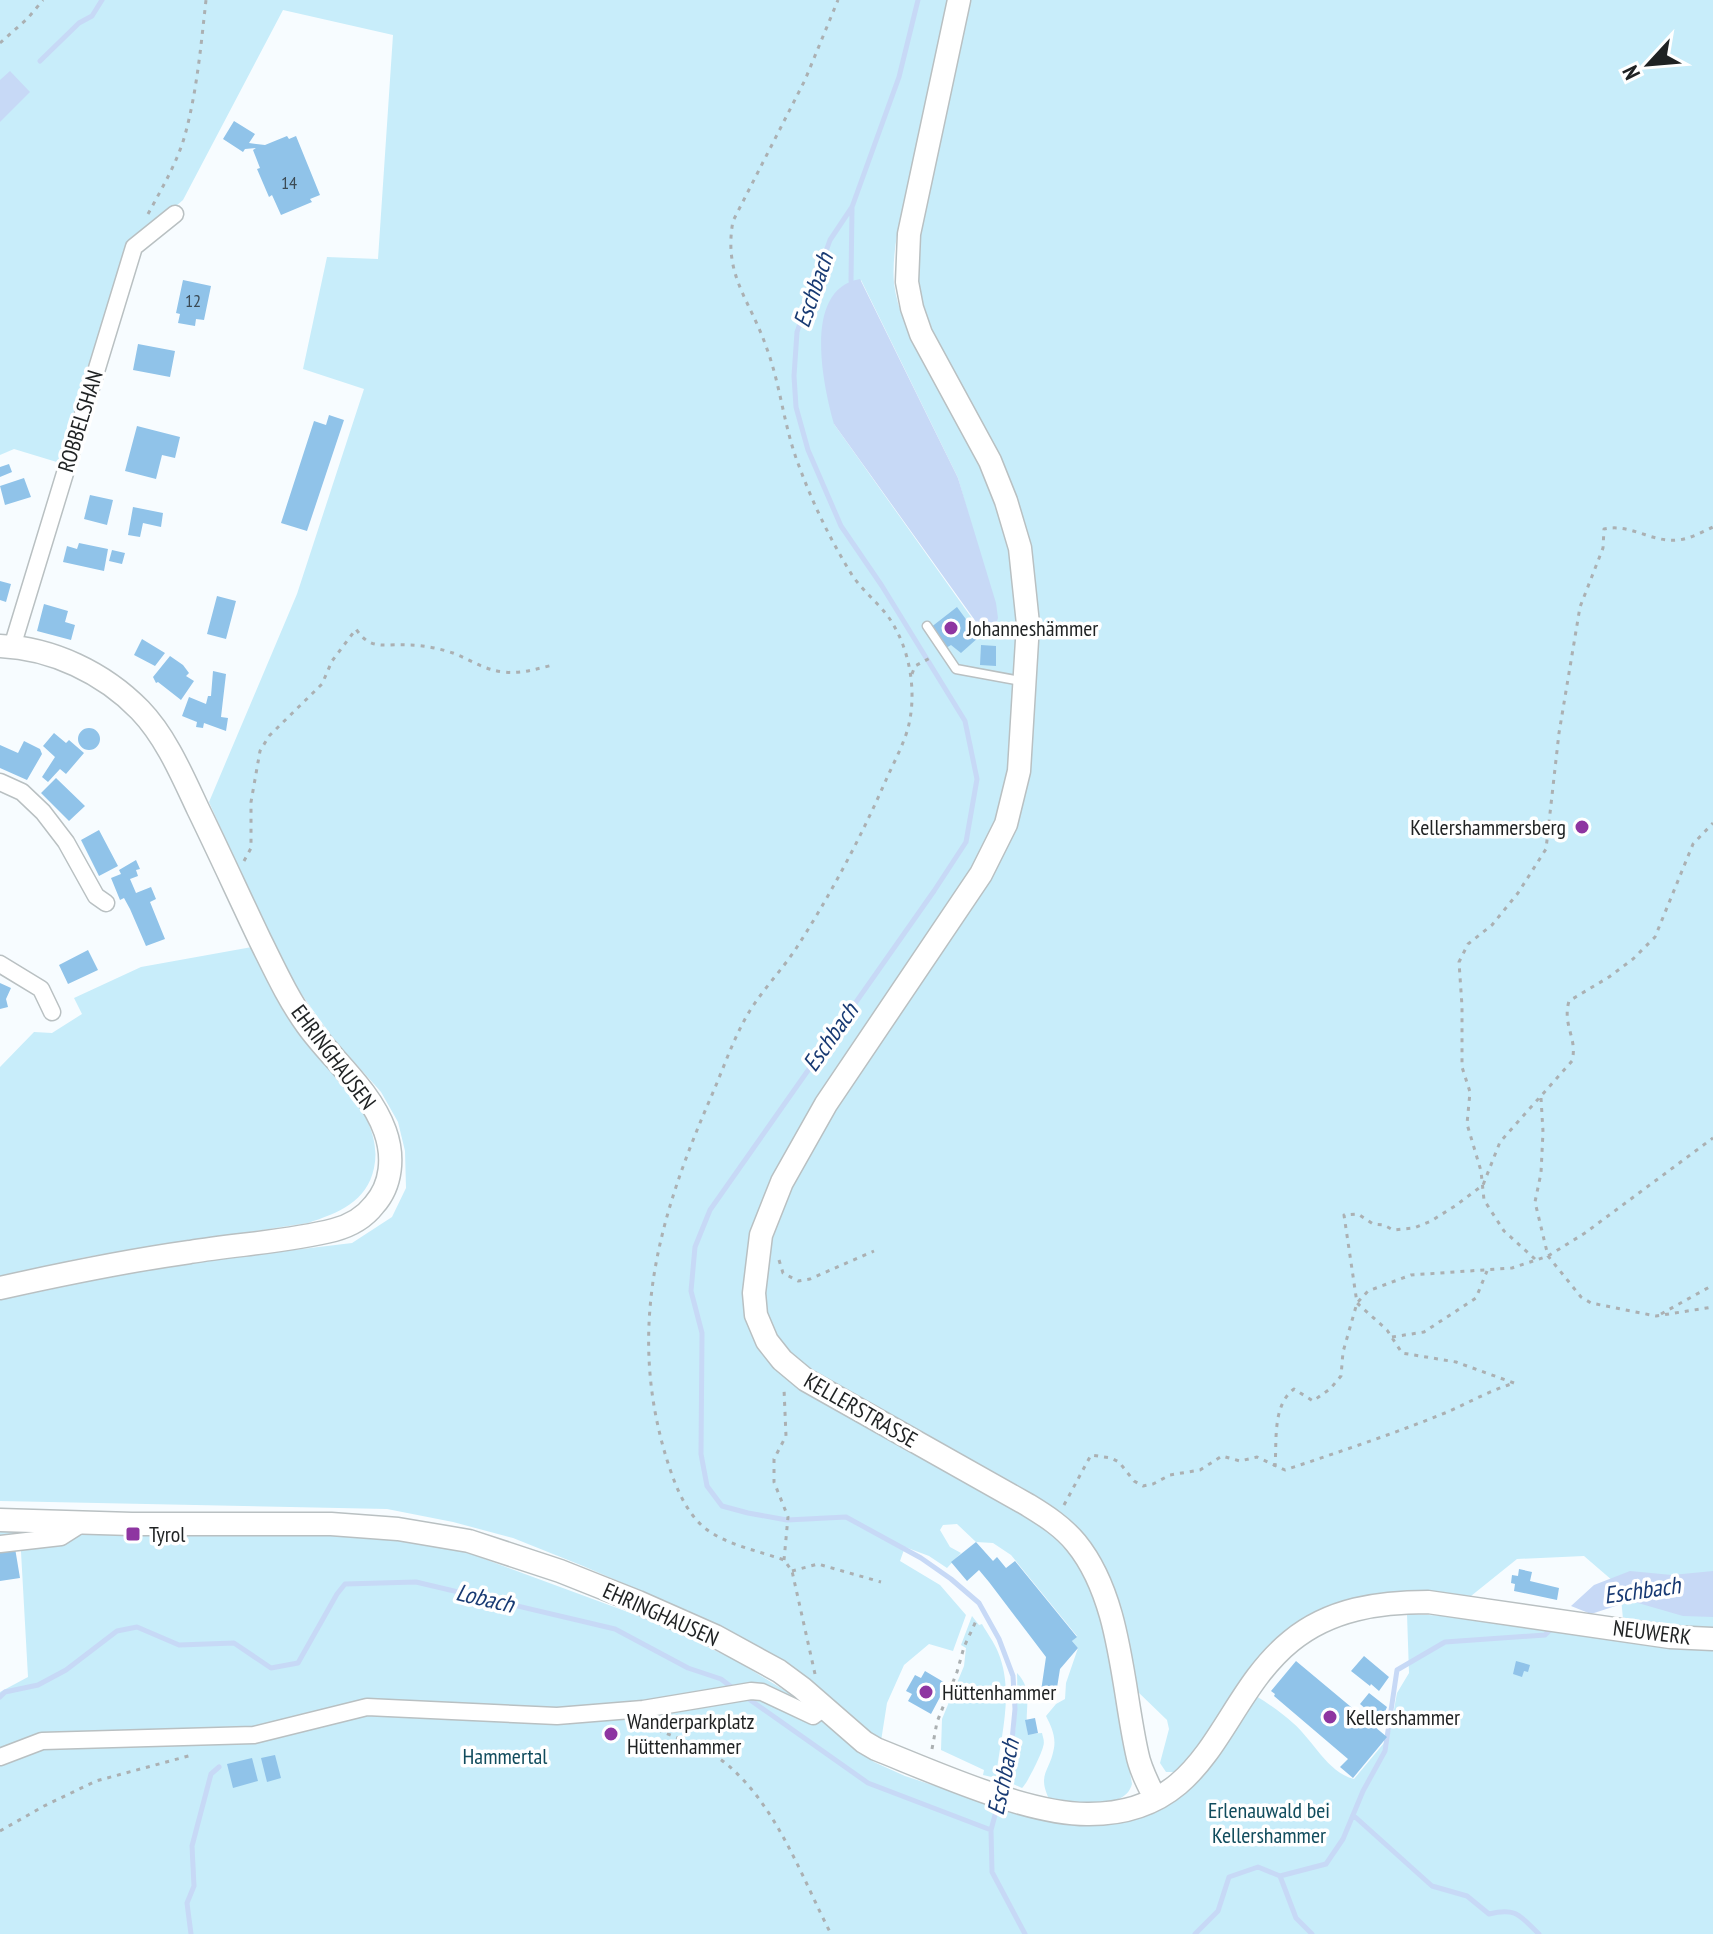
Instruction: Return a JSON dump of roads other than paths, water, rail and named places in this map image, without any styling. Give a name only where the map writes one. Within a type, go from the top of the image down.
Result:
[{"type":"main road","name":"KELLERSTRASSE","points":[[959,0],[909,234],[907,282],[921,334],[979,436],[1015,526],[1027,597],[1024,722],[1015,789],[1000,839],[967,896],[798,1150],[765,1221],[756,1263],[756,1315],[767,1341],[782,1360],[806,1380],[1051,1519],[1070,1536],[1084,1554],[1103,1596],[1115,1637],[1137,1753],[1155,1798]]},
{"type":"main road","name":"EHRINGHAUSEN","points":[[0,1288],[148,1259],[333,1230],[360,1218],[377,1202],[384,1192],[390,1159],[386,1134],[378,1114],[297,1010],[168,749],[140,710],[122,693],[83,668],[52,656],[6,647]]},
{"type":"main road","name":"EHRINGHAUSEN","points":[[0,1520],[331,1524],[398,1529],[479,1544],[560,1571],[715,1636],[779,1671],[864,1742],[927,1770],[1046,1809],[1089,1814],[1134,1808],[1155,1798]]},
{"type":"main road","name":"NEUWERK","points":[[1155,1798],[1196,1768],[1262,1671],[1279,1652],[1320,1622],[1361,1607],[1393,1602],[1428,1602],[1670,1637],[1713,1639]]},
{"type":"street","name":"ROBBELSHAN","points":[[6,647],[134,247],[175,214]]},
{"type":"street","points":[[0,782],[22,792],[43,812],[66,842],[96,896],[106,903]]},
{"type":"street","points":[[0,964],[41,989],[52,1012]]},
{"type":"street","points":[[0,1544],[61,1537],[83,1523]]},
{"type":"street","points":[[0,1757],[42,1741],[254,1735],[367,1707],[557,1716],[643,1709],[762,1692],[813,1716],[824,1708]]},
{"type":"lane","points":[[927,626],[956,669],[1026,682]]},
{"type":"water","points":[[10,71],[30,92],[0,122],[0,80]]},
{"type":"water","points":[[860,279],[958,478],[996,603],[998,618],[994,629],[984,633],[834,424],[822,364],[823,319],[830,300],[842,287]]},
{"type":"water","points":[[1630,1571],[1672,1575],[1713,1571],[1713,1617],[1683,1616],[1631,1601],[1591,1614],[1571,1606],[1594,1585]]},
{"type":"waterway","points":[[40,61],[79,23],[92,16],[102,0]]},
{"type":"waterway","name":"Eschbach","points":[[918,0],[899,77],[852,207],[830,240],[797,332],[794,376],[796,407],[808,450],[841,526],[882,586],[965,721],[977,779],[966,842],[710,1210],[695,1247],[691,1291],[702,1333],[701,1454],[707,1486],[722,1506],[748,1513],[787,1520],[846,1517],[921,1558],[979,1603],[999,1639],[1013,1676],[1015,1709],[1010,1761],[1002,1790]]},
{"type":"waterway","points":[[851,281],[852,208]]},
{"type":"waterway","name":"Lobach","points":[[0,1697],[5,1692],[38,1685],[66,1670],[117,1631],[137,1627],[179,1645],[234,1643],[271,1668],[298,1663],[345,1584],[416,1582],[615,1629],[688,1668],[721,1679],[734,1689]]},
{"type":"waterway","name":"Eschbach","points":[[1195,1934],[1218,1911],[1229,1877],[1258,1867],[1280,1876],[1326,1864],[1343,1839],[1363,1791],[1385,1751],[1397,1670],[1445,1642],[1545,1635],[1553,1627]]},
{"type":"waterway","name":"Lobach","points":[[746,1697],[868,1783],[991,1830]]},
{"type":"waterway","points":[[191,1934],[187,1903],[194,1886],[192,1846],[211,1774],[219,1767]]},
{"type":"waterway","name":"Eschbach","points":[[998,1804],[991,1830],[992,1872],[1025,1934]]},
{"type":"waterway","points":[[1353,1815],[1432,1886],[1467,1896],[1489,1914],[1506,1912],[1517,1915],[1539,1934]]},
{"type":"waterway","points":[[1280,1876],[1296,1918],[1312,1934]]},
{"type":"place","name":"Johanneshämmer","points":[[951,628]]},
{"type":"place","name":"Kellershammersberg","points":[[1582,827]]},
{"type":"place","name":"Tyrol","points":[[133,1534]]},
{"type":"place","name":"Hüttenhammer","points":[[926,1692]]},
{"type":"place","name":"Kellershammer","points":[[1330,1717]]},
{"type":"place","name":"Wanderparkplatz Hüttenhammer","points":[[611,1734]]},
{"type":"park label","name":"Hammertal","points":[[505,1756]]},
{"type":"park label","name":"Erlenauwald bei Kellershammer","points":[[1269,1822]]}]
